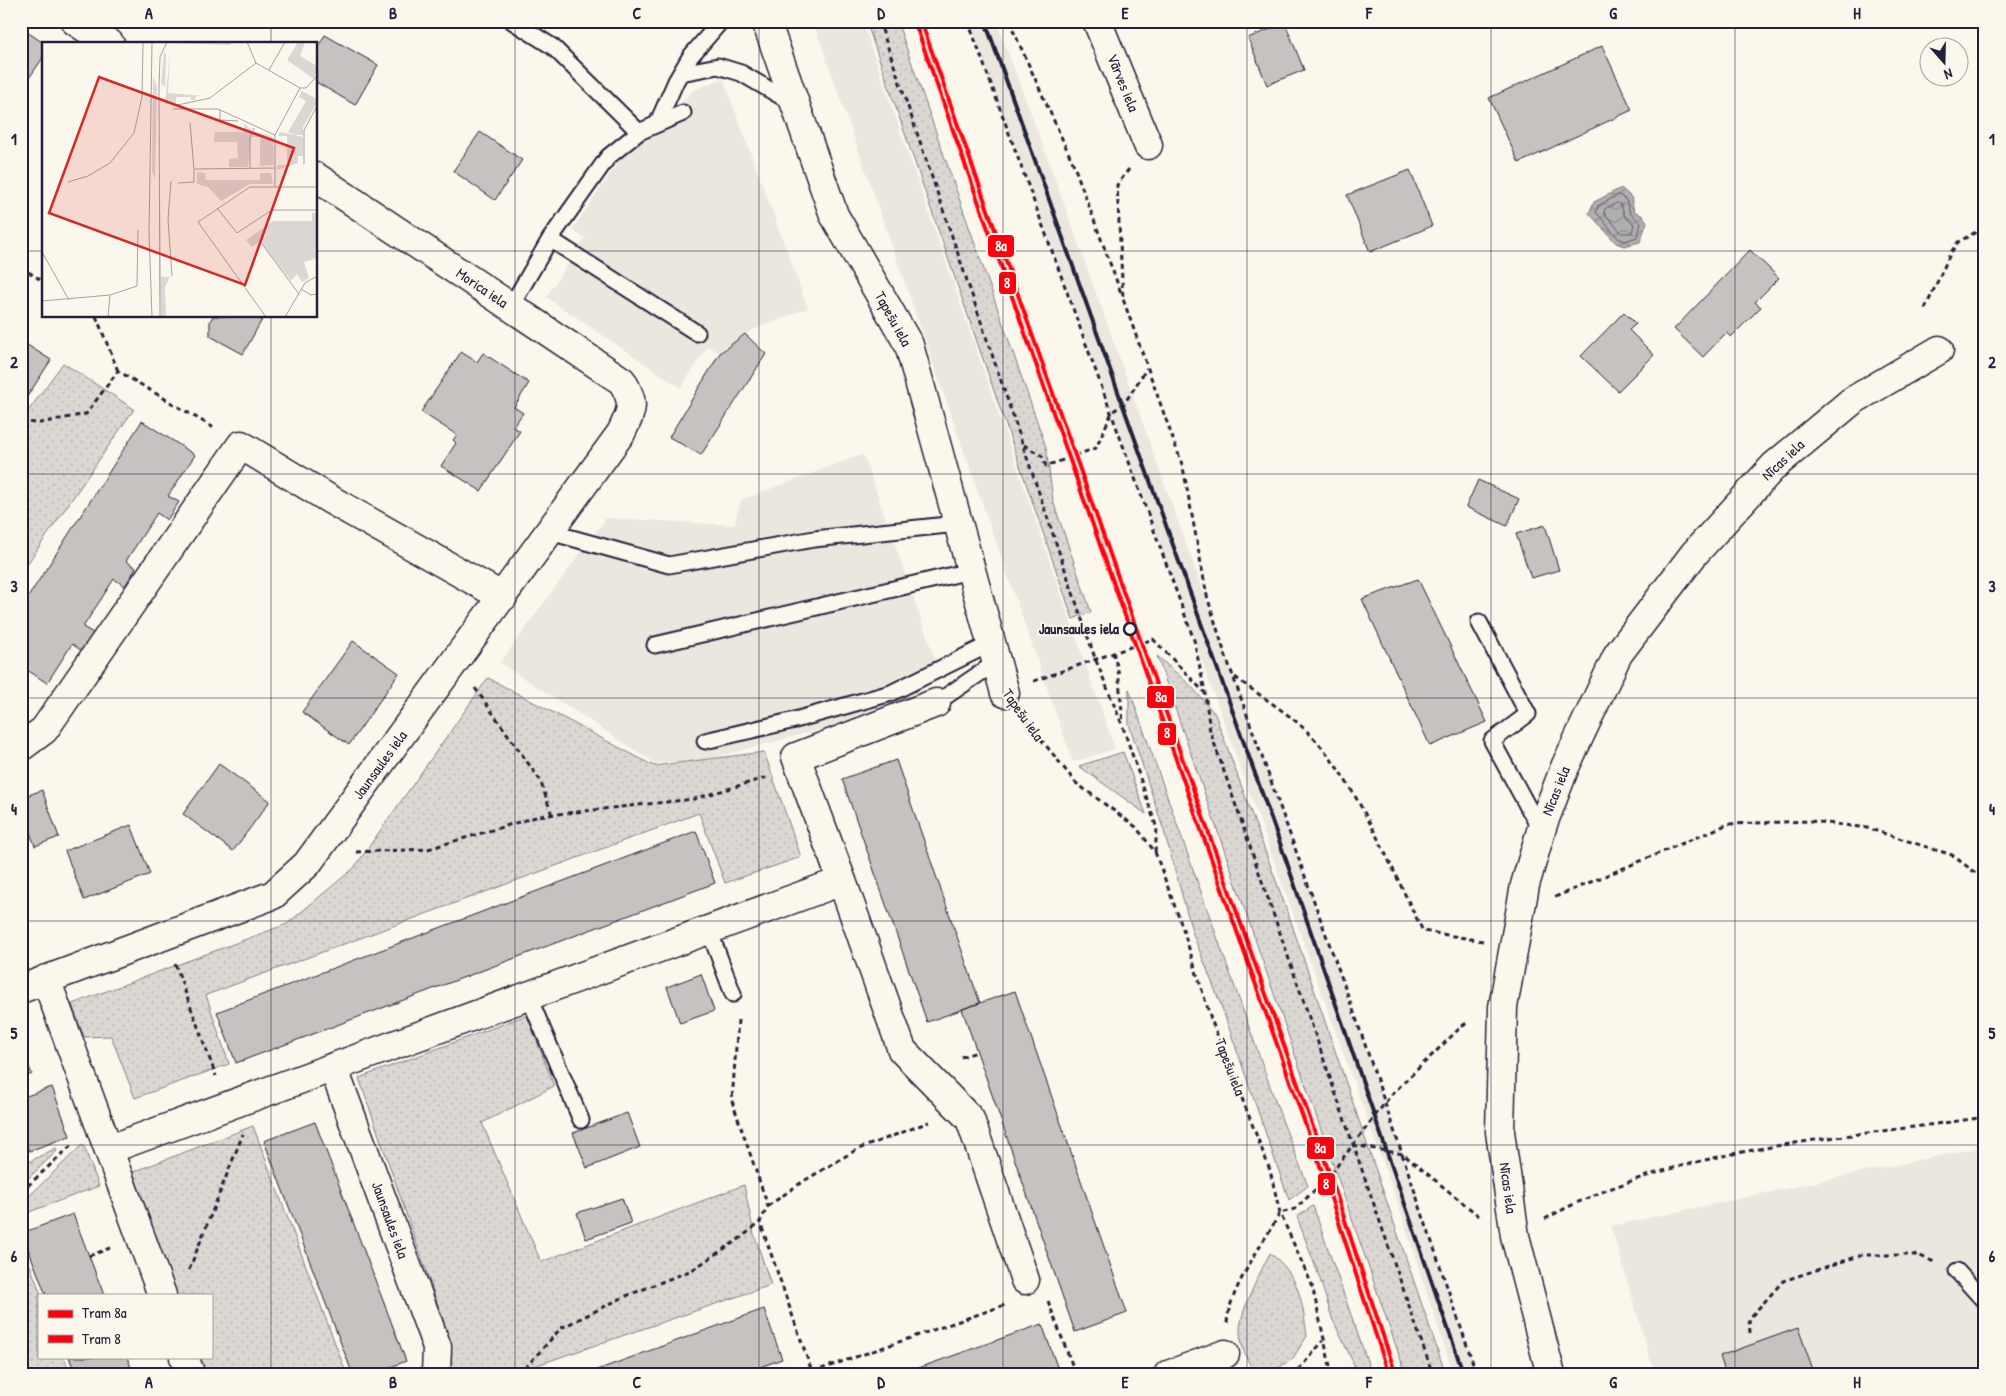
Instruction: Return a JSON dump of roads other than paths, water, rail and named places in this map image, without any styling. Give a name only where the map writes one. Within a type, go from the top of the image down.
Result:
[{"type":"street","points":[[75,21],[107,42]]},
{"type":"street","name":"Tapešu iela","points":[[766,21],[834,215],[909,345],[992,654],[1005,693]]},
{"type":"street","name":"Vārves iela","points":[[1097,21],[1148,145]]},
{"type":"street","name":"Morica iela","points":[[318,179],[622,382],[631,396],[632,410]]},
{"type":"street","name":"Nīcas iela","points":[[1551,1375],[1515,1236],[1500,1132],[1504,1007],[1514,946],[1526,885],[1541,831],[1565,767],[1618,654],[1694,554],[1774,466],[1852,400],[1939,350]]},
{"type":"street","name":"Jaunsaules iela","points":[[21,988],[273,895],[308,864],[621,433],[632,410]]},
{"type":"street","points":[[21,747],[44,730],[241,445],[331,500],[503,597]]},
{"type":"street","points":[[936,702],[796,757],[902,1050],[970,1119],[1035,1287]]},
{"type":"street","points":[[110,1149],[842,881]]},
{"type":"street","points":[[46,979],[162,1294]]},
{"type":"street","name":"Jaunsaules iela","points":[[333,1067],[437,1347],[436,1375]]},
{"type":"street","points":[[1168,1375],[1225,1354]]},
{"type":"street","points":[[184,1358],[190,1375]]},
{"type":"lane","points":[[512,21],[553,47],[639,132]]},
{"type":"lane","points":[[657,124],[690,57],[721,21]]},
{"type":"lane","points":[[681,73],[718,66],[742,73],[795,104]]},
{"type":"lane","points":[[510,308],[550,239],[608,157],[639,132],[683,113]]},
{"type":"lane","points":[[550,239],[697,333]]},
{"type":"lane","points":[[550,532],[669,565],[814,538],[957,524]]},
{"type":"lane","points":[[655,645],[970,571]]},
{"type":"lane","points":[[1479,622],[1528,714],[1492,741],[1541,831]]},
{"type":"lane","points":[[936,702],[992,654]]},
{"type":"lane","points":[[705,741],[795,720],[891,693],[992,654]]},
{"type":"lane","points":[[709,930],[733,994]]},
{"type":"lane","points":[[528,995],[581,1120]]},
{"type":"lane","points":[[1957,1272],[1985,1302]]},
{"type":"water","points":[[1621,188],[1631,197],[1634,211],[1643,216],[1647,222],[1640,242],[1624,246],[1616,243],[1589,213],[1594,202]]},
{"type":"railway","points":[[985,21],[1286,860],[1464,1375]]},
{"type":"tram line","name":"8a","points":[[921,21],[1330,1175],[1396,1375]]},
{"type":"tram line","name":"8","points":[[915,23],[1324,1177],[1389,1375]]},
{"type":"place","name":"Jaunsaules iela","points":[[1130,629]]}]
